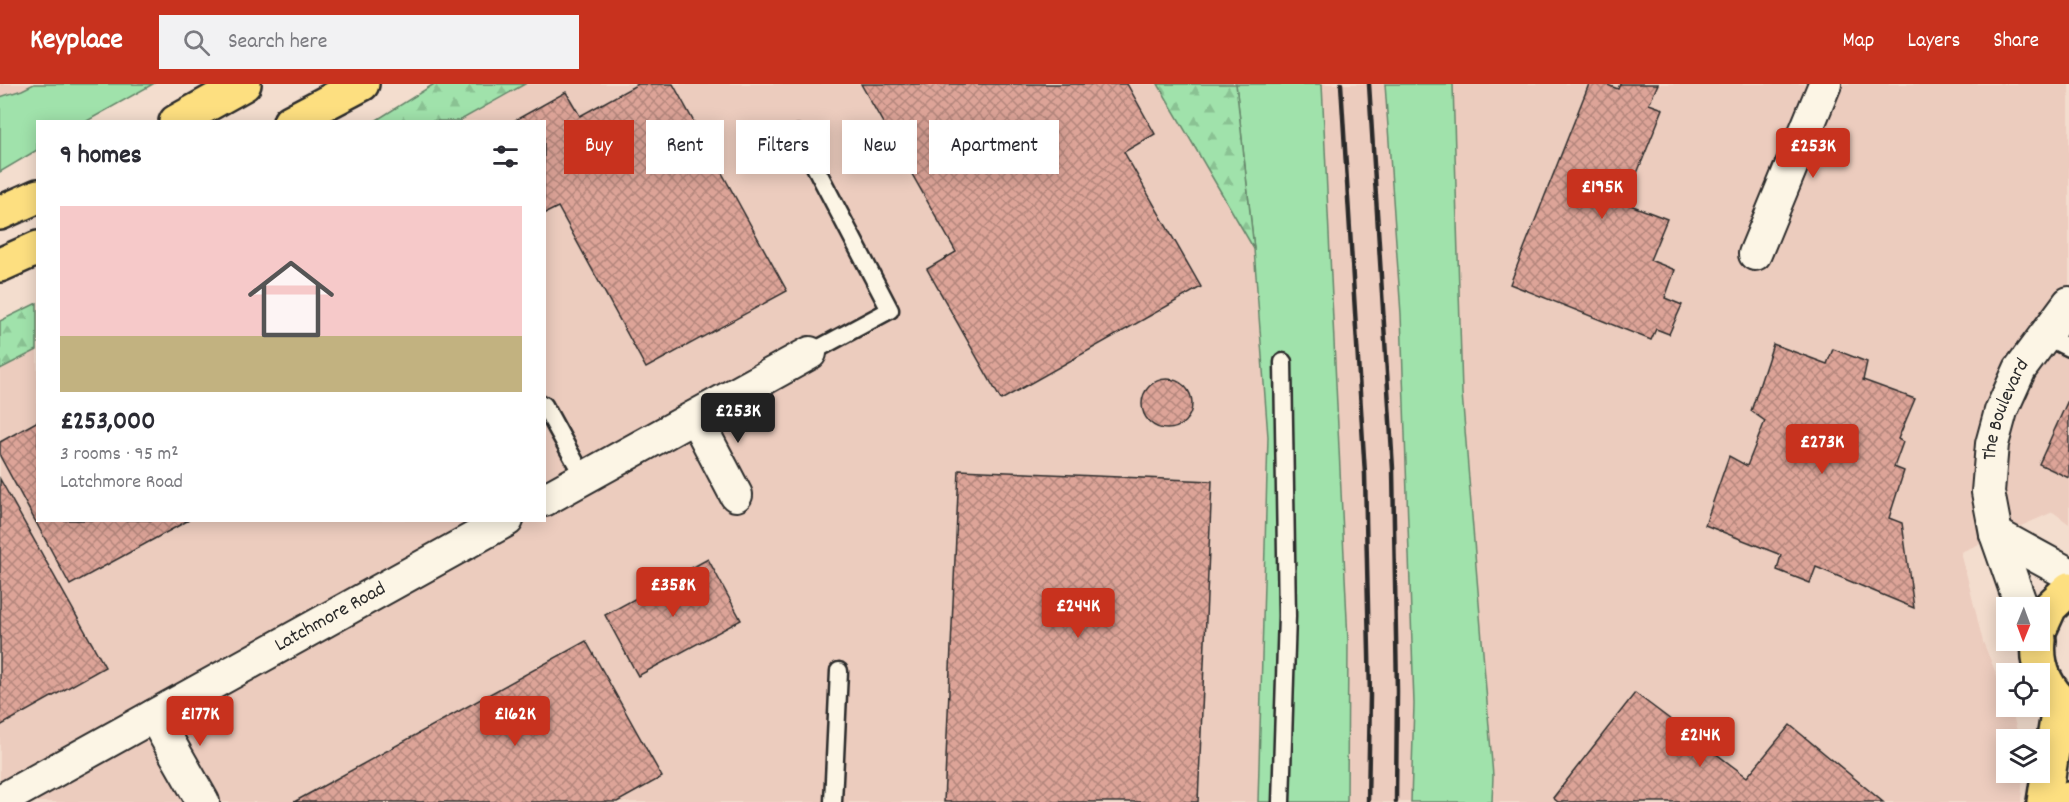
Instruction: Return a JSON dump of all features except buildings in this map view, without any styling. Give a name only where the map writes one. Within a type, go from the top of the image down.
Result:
[{"type":"main road","points":[[180,120],[244,84]]},
{"type":"main road","points":[[294,120],[362,84]]},
{"type":"main road","points":[[0,213],[36,197]]},
{"type":"main road","points":[[0,265],[36,249]]},
{"type":"main road","points":[[2050,607],[2069,589]]},
{"type":"main road","points":[[2038,651],[2045,681],[2064,705],[2044,802]]},
{"type":"street","points":[[1755,254],[1825,84]]},
{"type":"street","name":"The Boulevard","points":[[2018,597],[1996,534],[1988,492],[1992,444],[2001,411],[2020,369],[2057,342],[2069,303]]},
{"type":"street","points":[[546,499],[810,353]]},
{"type":"street","points":[[695,417],[736,495]]},
{"type":"street","name":"Latchmore Road","points":[[0,801],[503,522]]},
{"type":"street","points":[[1996,534],[2069,574]]},
{"type":"street","points":[[154,716],[203,802]]},
{"type":"lane","points":[[810,353],[890,310],[819,174]]},
{"type":"lane","points":[[1281,802],[1287,616],[1283,362]]},
{"type":"lane","points":[[546,409],[585,477]]},
{"type":"lane","points":[[833,802],[839,671]]},
{"type":"shaded area","points":[[0,84],[53,84],[0,114]]},
{"type":"shaded area","points":[[525,84],[1158,84],[1254,249],[1268,437],[1258,802],[0,802],[0,369],[36,351],[36,522],[546,522],[546,120],[461,120]]},
{"type":"shaded area","points":[[1322,84],[1385,84],[1401,314],[1414,704],[1411,802],[1347,802],[1348,641]]},
{"type":"shaded area","points":[[1453,84],[2069,84],[2069,524],[2053,512],[1961,552],[1983,642],[1996,673],[1996,717],[2014,717],[2016,729],[1996,729],[1996,783],[2022,783],[2021,802],[1492,802],[1493,776],[1462,393]]},
{"type":"green space","points":[[34,84],[153,84],[89,120],[36,120],[36,151],[0,172],[0,97]]},
{"type":"green space","points":[[434,84],[525,84],[461,120],[377,120]]},
{"type":"green space","points":[[1158,84],[1236,84],[1254,249]]},
{"type":"green space","points":[[1236,84],[1322,84],[1348,641],[1347,802],[1258,802],[1268,437],[1254,249]]},
{"type":"green space","points":[[1385,84],[1453,84],[1462,393],[1493,776],[1492,802],[1411,802],[1414,704],[1401,314]]},
{"type":"green space","points":[[36,303],[36,351],[0,369],[0,321]]},
{"type":"railway","points":[[1341,84],[1365,474],[1370,696],[1368,802]]},
{"type":"railway","points":[[1369,84],[1393,469],[1397,691],[1396,802]]}]
